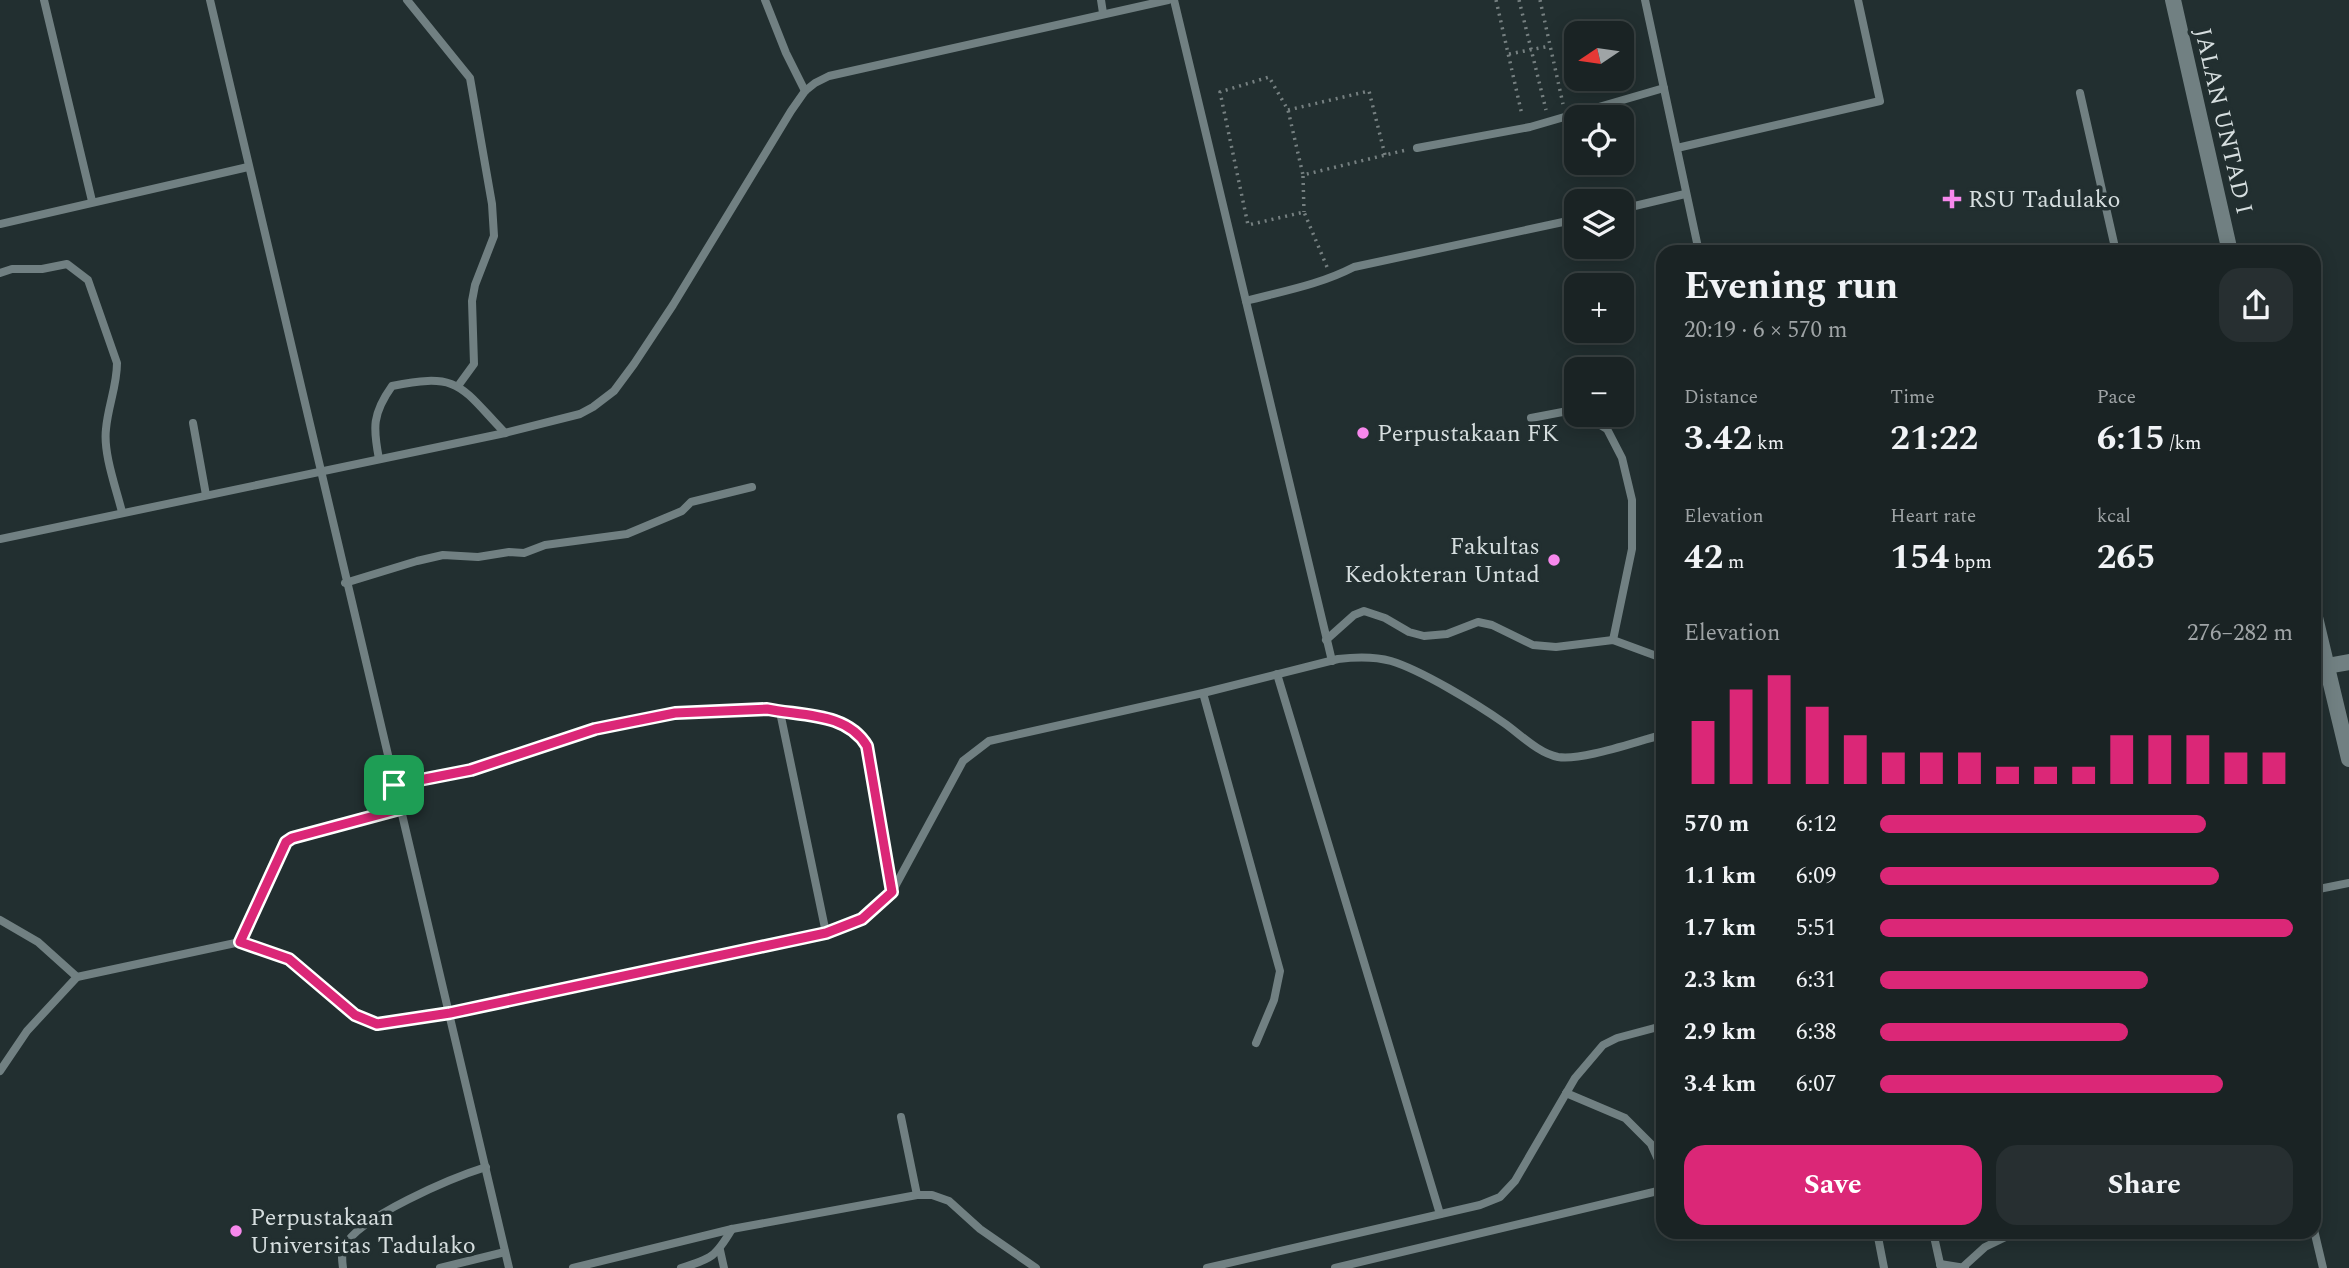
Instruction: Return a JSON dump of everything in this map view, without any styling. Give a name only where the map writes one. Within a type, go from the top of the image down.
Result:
[{"type":"street","name":"JALAN UNTAD I","points":[[2174,0],[2228,245]]},
{"type":"street","points":[[2321,640],[2349,759]]},
{"type":"street","points":[[2328,666],[2349,662]]},
{"type":"lane","points":[[44,0],[92,201]]},
{"type":"lane","points":[[210,0],[345,583],[509,1268]]},
{"type":"lane","points":[[407,0],[470,79],[492,204],[494,236],[475,285],[472,301],[474,365],[458,386]]},
{"type":"lane","points":[[765,0],[786,53],[805,91]]},
{"type":"lane","points":[[1101,0],[1102,13]]},
{"type":"lane","points":[[1,535],[320,474],[580,414],[614,391],[673,305],[805,91],[815,83],[865,67],[1168,0]]},
{"type":"lane","points":[[1174,0],[1332,660]]},
{"type":"lane","points":[[1645,0],[1697,245]]},
{"type":"lane","points":[[1677,148],[1880,101],[1858,0]]},
{"type":"lane","points":[[1604,105],[1664,88]]},
{"type":"lane","points":[[2080,93],[2114,245]]},
{"type":"lane","points":[[1418,148],[1564,117]]},
{"type":"lane","points":[[0,224],[248,167]]},
{"type":"lane","points":[[1634,206],[1685,194]]},
{"type":"lane","points":[[1246,301],[1302,288],[1354,267],[1564,222]]},
{"type":"lane","points":[[0,273],[67,264],[88,280],[117,363],[117,376],[106,429],[106,445],[121,512]]},
{"type":"lane","points":[[379,459],[374,430],[376,416],[392,386],[421,380],[445,380],[458,386],[505,433]]},
{"type":"lane","points":[[1531,418],[1564,412]]},
{"type":"lane","points":[[193,423],[206,495]]},
{"type":"lane","points":[[1604,427],[1622,458],[1632,500],[1632,550],[1612,640]]},
{"type":"lane","points":[[345,583],[443,555],[478,557],[509,552],[524,553],[545,545],[627,534],[682,511],[691,502],[752,487]]},
{"type":"lane","points":[[1326,640],[1354,615],[1364,611],[1424,636],[1447,634],[1478,622],[1492,625],[1533,645],[1556,647],[1612,640],[1656,656]]},
{"type":"lane","points":[[0,1070],[27,1031],[77,977],[240,942],[289,959],[355,1015],[377,1024],[450,1013],[826,933],[862,919],[892,892],[963,761],[989,741],[1203,693],[1332,660],[1359,657],[1392,661],[1501,720],[1541,750],[1557,757],[1574,757],[1656,736]]},
{"type":"lane","points":[[1277,674],[1440,1214]]},
{"type":"lane","points":[[1203,693],[1280,971],[1274,1000],[1256,1043]]},
{"type":"lane","points":[[394,785],[471,770],[595,729],[675,713],[767,709],[824,717],[861,736],[867,746],[892,892]]},
{"type":"lane","points":[[780,712],[826,933]]},
{"type":"lane","points":[[240,942],[286,842],[292,838],[400,809]]},
{"type":"lane","points":[[2321,889],[2349,883]]},
{"type":"lane","points":[[0,920],[38,942],[77,977]]},
{"type":"lane","points":[[1207,1268],[1480,1205],[1500,1197],[1515,1181],[1588,1060],[1603,1045],[1625,1035],[1656,1027]]},
{"type":"lane","points":[[1566,1093],[1625,1118],[1651,1144],[1656,1155]]},
{"type":"lane","points":[[901,1117],[918,1195]]},
{"type":"lane","points":[[343,1268],[341,1255],[345,1244],[358,1230],[423,1191],[486,1167]]},
{"type":"lane","points":[[1335,1268],[1656,1191]]},
{"type":"lane","points":[[573,1268],[732,1229],[918,1195],[932,1195],[949,1201],[980,1229],[1036,1268]]},
{"type":"lane","points":[[681,1268],[708,1260],[720,1250],[732,1229]]},
{"type":"lane","points":[[1878,1239],[1884,1268]]},
{"type":"lane","points":[[1935,1239],[1941,1266],[1964,1267],[1985,1247],[2002,1239]]},
{"type":"lane","points":[[2316,1239],[2323,1268]]},
{"type":"lane","points":[[720,1250],[724,1268]]},
{"type":"lane","points":[[440,1268],[505,1252]]},
{"type":"path","points":[[1496,0],[1525,127]]},
{"type":"path","points":[[1519,0],[1549,121]]},
{"type":"path","points":[[1540,0],[1564,107]]},
{"type":"path","points":[[1508,54],[1550,46]]},
{"type":"path","points":[[1304,212],[1248,225],[1220,92],[1269,77],[1288,110],[1303,175],[1304,212],[1332,278]]},
{"type":"path","points":[[1288,110],[1369,90],[1385,155]]},
{"type":"path","points":[[1303,175],[1418,148]]},
{"type":"place","name":"RSU Tadulako","points":[[1952,199]]},
{"type":"place","name":"Perpustakaan FK","points":[[1363,433]]},
{"type":"place","name":"Fakultas Kedokteran Untad","points":[[1554,560]]},
{"type":"place","name":"Perpustakaan Universitas Tadulako","points":[[236,1231]]},
{"type":"route","points":[[767,709],[824,717],[853,730],[867,746],[892,892],[862,919],[826,933],[450,1013],[377,1024],[355,1015],[289,959],[240,942],[286,842],[292,838],[400,809],[394,785],[471,770],[595,729],[675,713],[767,709]]}]
